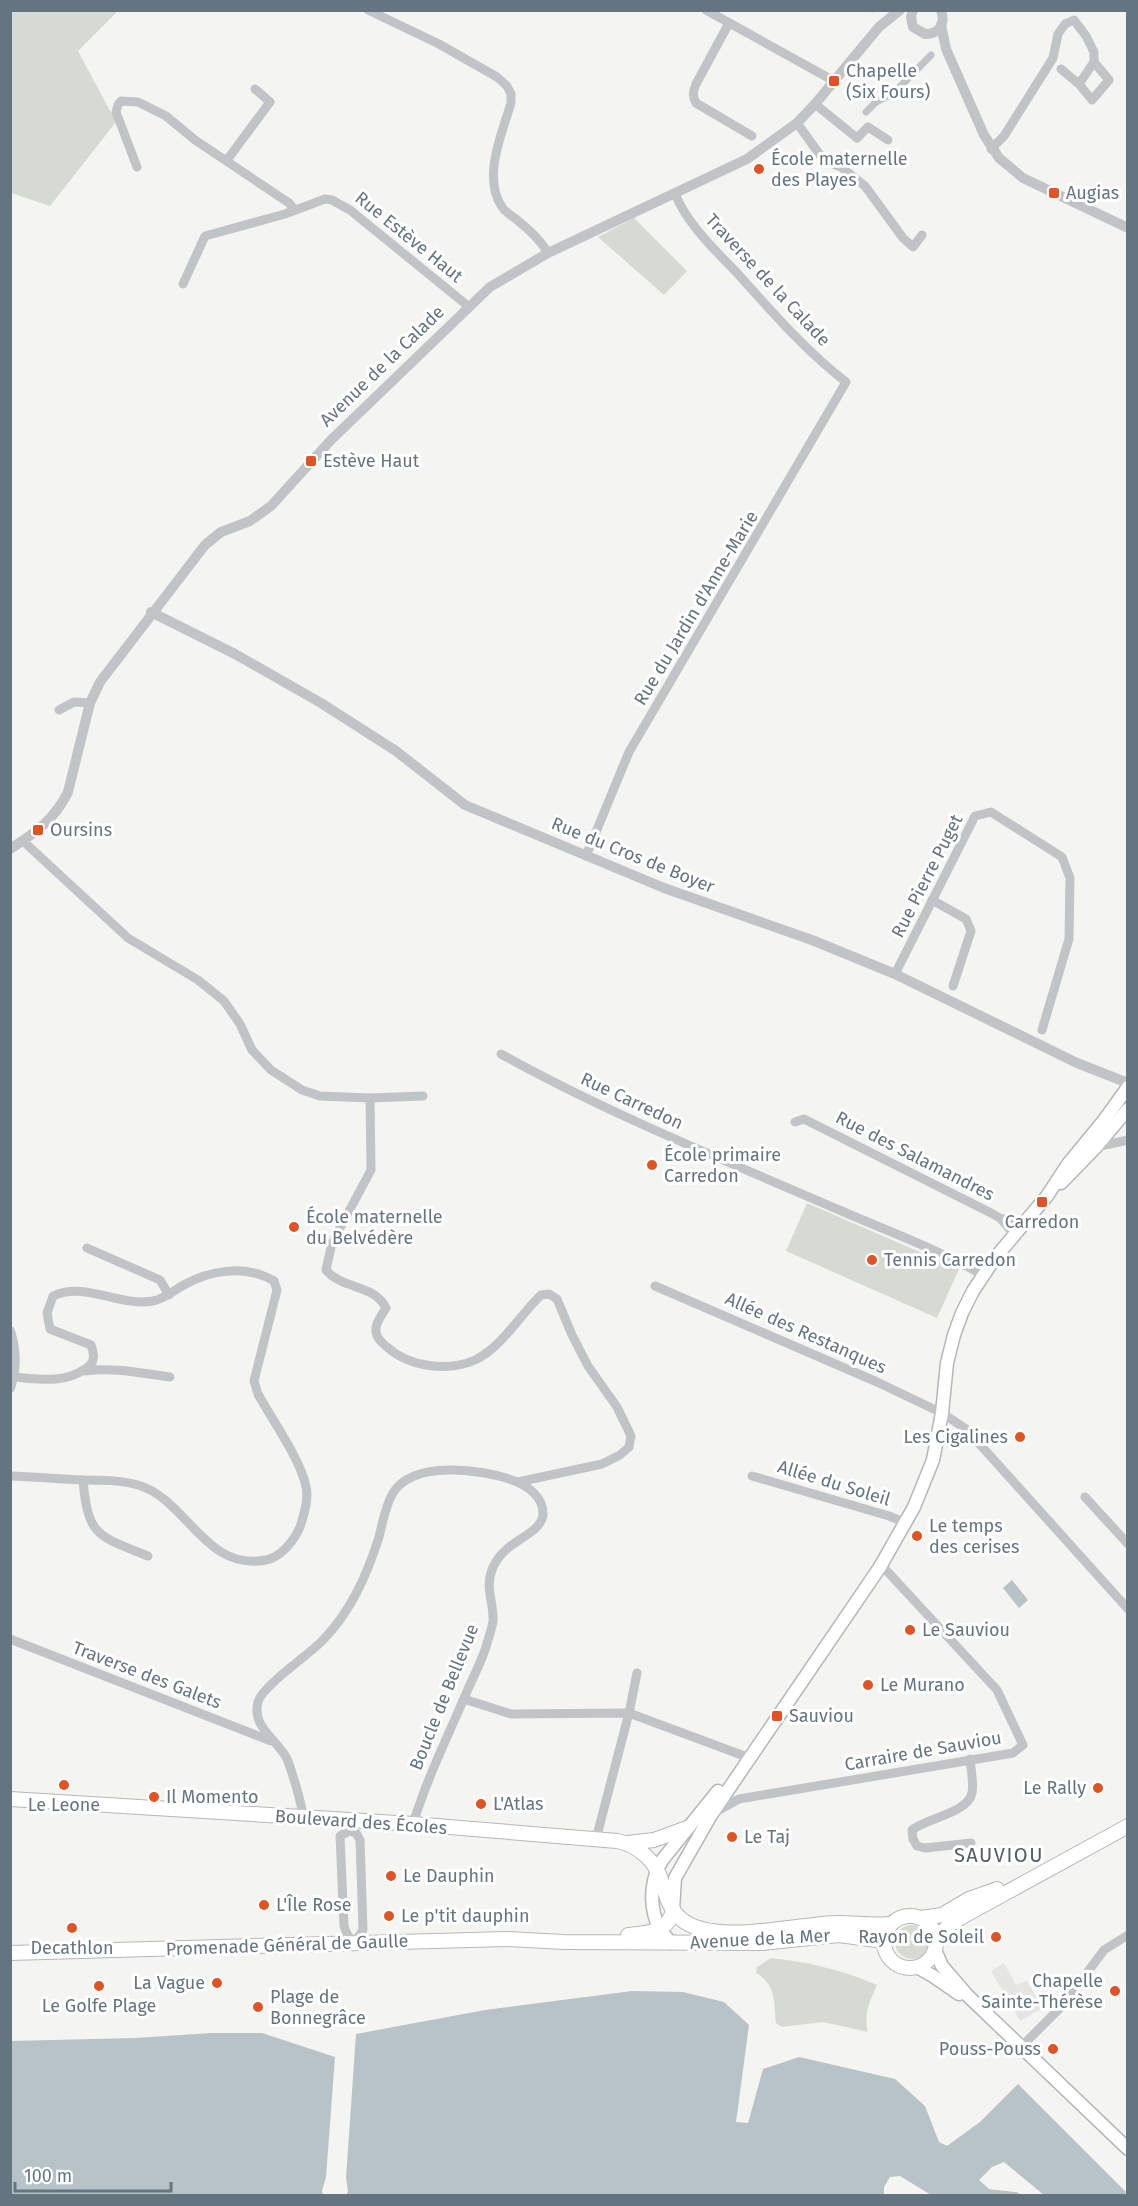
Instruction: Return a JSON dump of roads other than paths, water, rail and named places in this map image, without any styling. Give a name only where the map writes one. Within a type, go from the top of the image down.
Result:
[{"type":"main road","points":[[1047,1196],[1068,1164],[1128,1085]]},
{"type":"main road","points":[[660,1929],[669,1922],[673,1909],[675,1878],[711,1815],[880,1567],[906,1523],[933,1460],[942,1413],[947,1363],[954,1335],[962,1313],[983,1275],[1047,1196],[1096,1147],[1128,1109]]},
{"type":"main road","points":[[671,1942],[656,1921],[652,1897],[653,1881],[657,1869],[687,1828],[760,1741]]},
{"type":"main road","name":"Boulevard des Écoles","points":[[10,1799],[303,1818],[349,1826],[413,1824],[627,1843],[647,1856],[657,1869],[665,1895],[673,1909]]},
{"type":"main road","points":[[917,1968],[928,1961],[948,1926],[1128,1826]]},
{"type":"main road","points":[[627,1843],[654,1840],[687,1828]]},
{"type":"main road","points":[[921,1918],[942,1914],[969,1899],[987,1894],[1064,1860]]},
{"type":"main road","name":"Avenue de la Mer","points":[[673,1909],[684,1921],[717,1931],[759,1932],[839,1923],[872,1926],[890,1924]]},
{"type":"main road","points":[[991,2019],[945,1984],[917,1968],[904,1968],[891,1961],[884,1941],[885,1932],[890,1924],[908,1915],[921,1918],[930,1924],[938,1960],[952,1979],[1020,2048],[1128,2149]]},
{"type":"main road","name":"Promenade Général de Gaulle","points":[[564,1942],[648,1933],[660,1929]]},
{"type":"main road","name":"Avenue de la Mer","points":[[671,1942],[760,1942],[839,1935],[884,1941]]},
{"type":"main road","name":"Promenade Général de Gaulle","points":[[10,1953],[506,1939],[564,1942],[671,1942]]},
{"type":"street","points":[[368,10],[483,68],[507,86],[511,94],[511,103],[495,156],[495,189],[502,208],[541,240],[548,252]]},
{"type":"street","points":[[706,10],[834,81]]},
{"type":"street","points":[[911,22],[913,10]]},
{"type":"street","points":[[930,34],[939,30],[941,26],[943,20],[941,10]]},
{"type":"street","name":"Avenue de la Calade","points":[[10,849],[54,815],[68,792],[90,703],[99,682],[205,545],[221,532],[250,520],[271,506],[331,440],[490,287],[548,252],[747,159],[797,123],[879,27],[896,13],[911,22],[920,33],[930,34],[946,49]]},
{"type":"street","points":[[991,149],[1004,136],[1054,65],[1058,34],[1065,24],[1074,20],[1094,52],[1094,62],[1079,84]]},
{"type":"street","points":[[729,23],[696,84],[693,98],[696,103],[752,136]]},
{"type":"street","points":[[941,26],[946,49],[991,149],[1023,178],[1126,226]]},
{"type":"street","points":[[866,112],[876,102],[894,93],[931,55]]},
{"type":"street","points":[[1054,65],[1079,84],[1092,100],[1109,80],[1094,62]]},
{"type":"street","points":[[227,160],[270,102],[255,89]]},
{"type":"street","points":[[137,166],[116,112],[121,101],[138,102],[150,106],[195,140],[290,203],[295,210]]},
{"type":"street","points":[[815,104],[857,138],[868,127],[886,139]]},
{"type":"street","points":[[797,123],[820,155],[832,164],[841,167],[865,186],[903,238],[913,247],[922,235]]},
{"type":"street","name":"Traverse de la Calade","points":[[675,194],[688,218],[763,302],[805,346],[846,382]]},
{"type":"street","name":"Rue Estève Haut","points":[[183,284],[205,236],[325,199],[340,203],[468,306]]},
{"type":"street","name":"Rue du Jardin d'Anne-Marie","points":[[586,856],[629,752],[846,382]]},
{"type":"street","name":"Rue du Cros de Boyer","points":[[151,612],[235,654],[321,703],[396,751],[465,805],[664,888],[812,940],[895,974],[1067,1058],[1128,1085]]},
{"type":"street","points":[[60,710],[74,702],[90,703]]},
{"type":"street","name":"Rue Pierre Puget","points":[[895,974],[975,816],[991,812],[1062,857],[1070,878],[1069,939],[1042,1030]]},
{"type":"street","points":[[23,841],[129,938],[198,980],[224,1001],[240,1024],[252,1050],[271,1070],[302,1090],[320,1096],[369,1098],[423,1096]]},
{"type":"street","points":[[932,900],[966,919],[971,931],[953,986]]},
{"type":"street","name":"Rue Carredon","points":[[501,1054],[552,1082],[647,1127],[983,1275]]},
{"type":"street","points":[[369,1098],[370,1170],[332,1243],[327,1257],[326,1270],[334,1279],[369,1291],[382,1299],[386,1308],[376,1328],[378,1340],[407,1361],[430,1365],[452,1365],[472,1361],[486,1353],[541,1295],[549,1294],[557,1299],[588,1365],[631,1436],[629,1447],[620,1455],[602,1464],[518,1482]]},
{"type":"street","name":"Rue des Salamandres","points":[[795,1122],[804,1119],[1001,1219],[1010,1219],[1018,1230]]},
{"type":"street","points":[[1096,1147],[1128,1140]]},
{"type":"street","points":[[87,1248],[160,1280],[169,1295]]},
{"type":"street","points":[[10,1476],[118,1481],[140,1486],[159,1496],[214,1549],[233,1558],[252,1563],[274,1559],[290,1544],[305,1511],[307,1488],[302,1471],[258,1394],[254,1381],[277,1290],[274,1281],[251,1272],[228,1270],[182,1286],[154,1301],[139,1302],[80,1292],[63,1292],[53,1296],[47,1313],[50,1329],[92,1345],[95,1355],[91,1365],[74,1377],[48,1380],[14,1377]]},
{"type":"street","name":"Allée des Restanques","points":[[655,1286],[867,1377],[942,1413],[966,1429],[1128,1609]]},
{"type":"street","points":[[10,1331],[16,1349],[14,1377],[10,1388]]},
{"type":"street","points":[[82,1371],[105,1368],[122,1369],[170,1377]]},
{"type":"street","name":"Boucle de Bellevue","points":[[303,1818],[287,1759],[259,1724],[256,1712],[258,1701],[266,1690],[323,1640],[348,1611],[375,1547],[387,1505],[398,1487],[405,1481],[431,1472],[480,1471],[518,1482],[533,1491],[539,1500],[543,1517],[539,1525],[506,1549],[494,1567],[488,1587],[493,1621],[486,1648],[424,1790],[413,1824]]},
{"type":"street","name":"Allée du Soleil","points":[[752,1476],[906,1523]]},
{"type":"street","points":[[83,1480],[88,1518],[97,1531],[107,1540],[148,1556]]},
{"type":"street","points":[[1085,1497],[1128,1544]]},
{"type":"street","name":"Carraire de Sauviou","points":[[711,1815],[739,1799],[1013,1753],[1023,1745],[997,1690],[886,1570],[880,1567]]},
{"type":"street","name":"Traverse des Galets","points":[[10,1639],[273,1741]]},
{"type":"street","points":[[596,1839],[629,1713],[637,1673]]},
{"type":"street","points":[[464,1699],[511,1714],[629,1713],[747,1757]]},
{"type":"street","points":[[970,1759],[973,1791],[969,1801],[912,1830],[917,1846],[925,1848],[971,1843]]},
{"type":"street","points":[[732,1783],[739,1799]]},
{"type":"street","points":[[349,1826],[360,1840],[363,1930],[354,1943],[347,1935],[343,1919],[340,1836],[349,1826]]},
{"type":"street","points":[[1020,2048],[1063,2005],[1104,1950],[1128,1935]]},
{"type":"place","name":"Chapelle (Six Fours)","points":[[834,81]]},
{"type":"place","name":"École maternelle des Playes","points":[[759,169]]},
{"type":"place","name":"Augias","points":[[1054,193]]},
{"type":"place","name":"Estève Haut","points":[[311,461]]},
{"type":"place","name":"Oursins","points":[[38,830]]},
{"type":"place","name":"École primaire Carredon","points":[[652,1165]]},
{"type":"place","name":"Carredon","points":[[1042,1202]]},
{"type":"place","name":"École maternelle du Belvédère","points":[[294,1227]]},
{"type":"place","name":"Tennis Carredon","points":[[872,1260]]},
{"type":"place","name":"Les Cigalines","points":[[1020,1437]]},
{"type":"place","name":"Le temps des cerises","points":[[917,1536]]},
{"type":"place","name":"Le Sauviou","points":[[910,1630]]},
{"type":"place","name":"Le Murano","points":[[868,1685]]},
{"type":"place","name":"Sauviou","points":[[777,1716]]},
{"type":"place","name":"Le Leone","points":[[64,1785]]},
{"type":"place","name":"Le Rally","points":[[1098,1788]]},
{"type":"place","name":"Il Momento","points":[[154,1797]]},
{"type":"place","name":"L'Atlas","points":[[481,1804]]},
{"type":"place","name":"Le Taj","points":[[732,1837]]},
{"type":"place","name":"Le Dauphin","points":[[391,1876]]},
{"type":"place","name":"L'Île Rose","points":[[264,1905]]},
{"type":"place","name":"Le p'tit dauphin","points":[[389,1916]]},
{"type":"place","name":"Decathlon","points":[[72,1928]]},
{"type":"place","name":"Rayon de Soleil","points":[[996,1937]]},
{"type":"place","name":"La Vague","points":[[217,1983]]},
{"type":"place","name":"Le Golfe Plage","points":[[99,1986]]},
{"type":"place","name":"Chapelle Sainte-Thérèse","points":[[1115,1991]]},
{"type":"place","name":"Plage de Bonnegrâce","points":[[258,2007]]},
{"type":"place","name":"Pouss-Pouss","points":[[1053,2049]]},
{"type":"district","name":"SAUVIOU","points":[[999,1855]]}]
